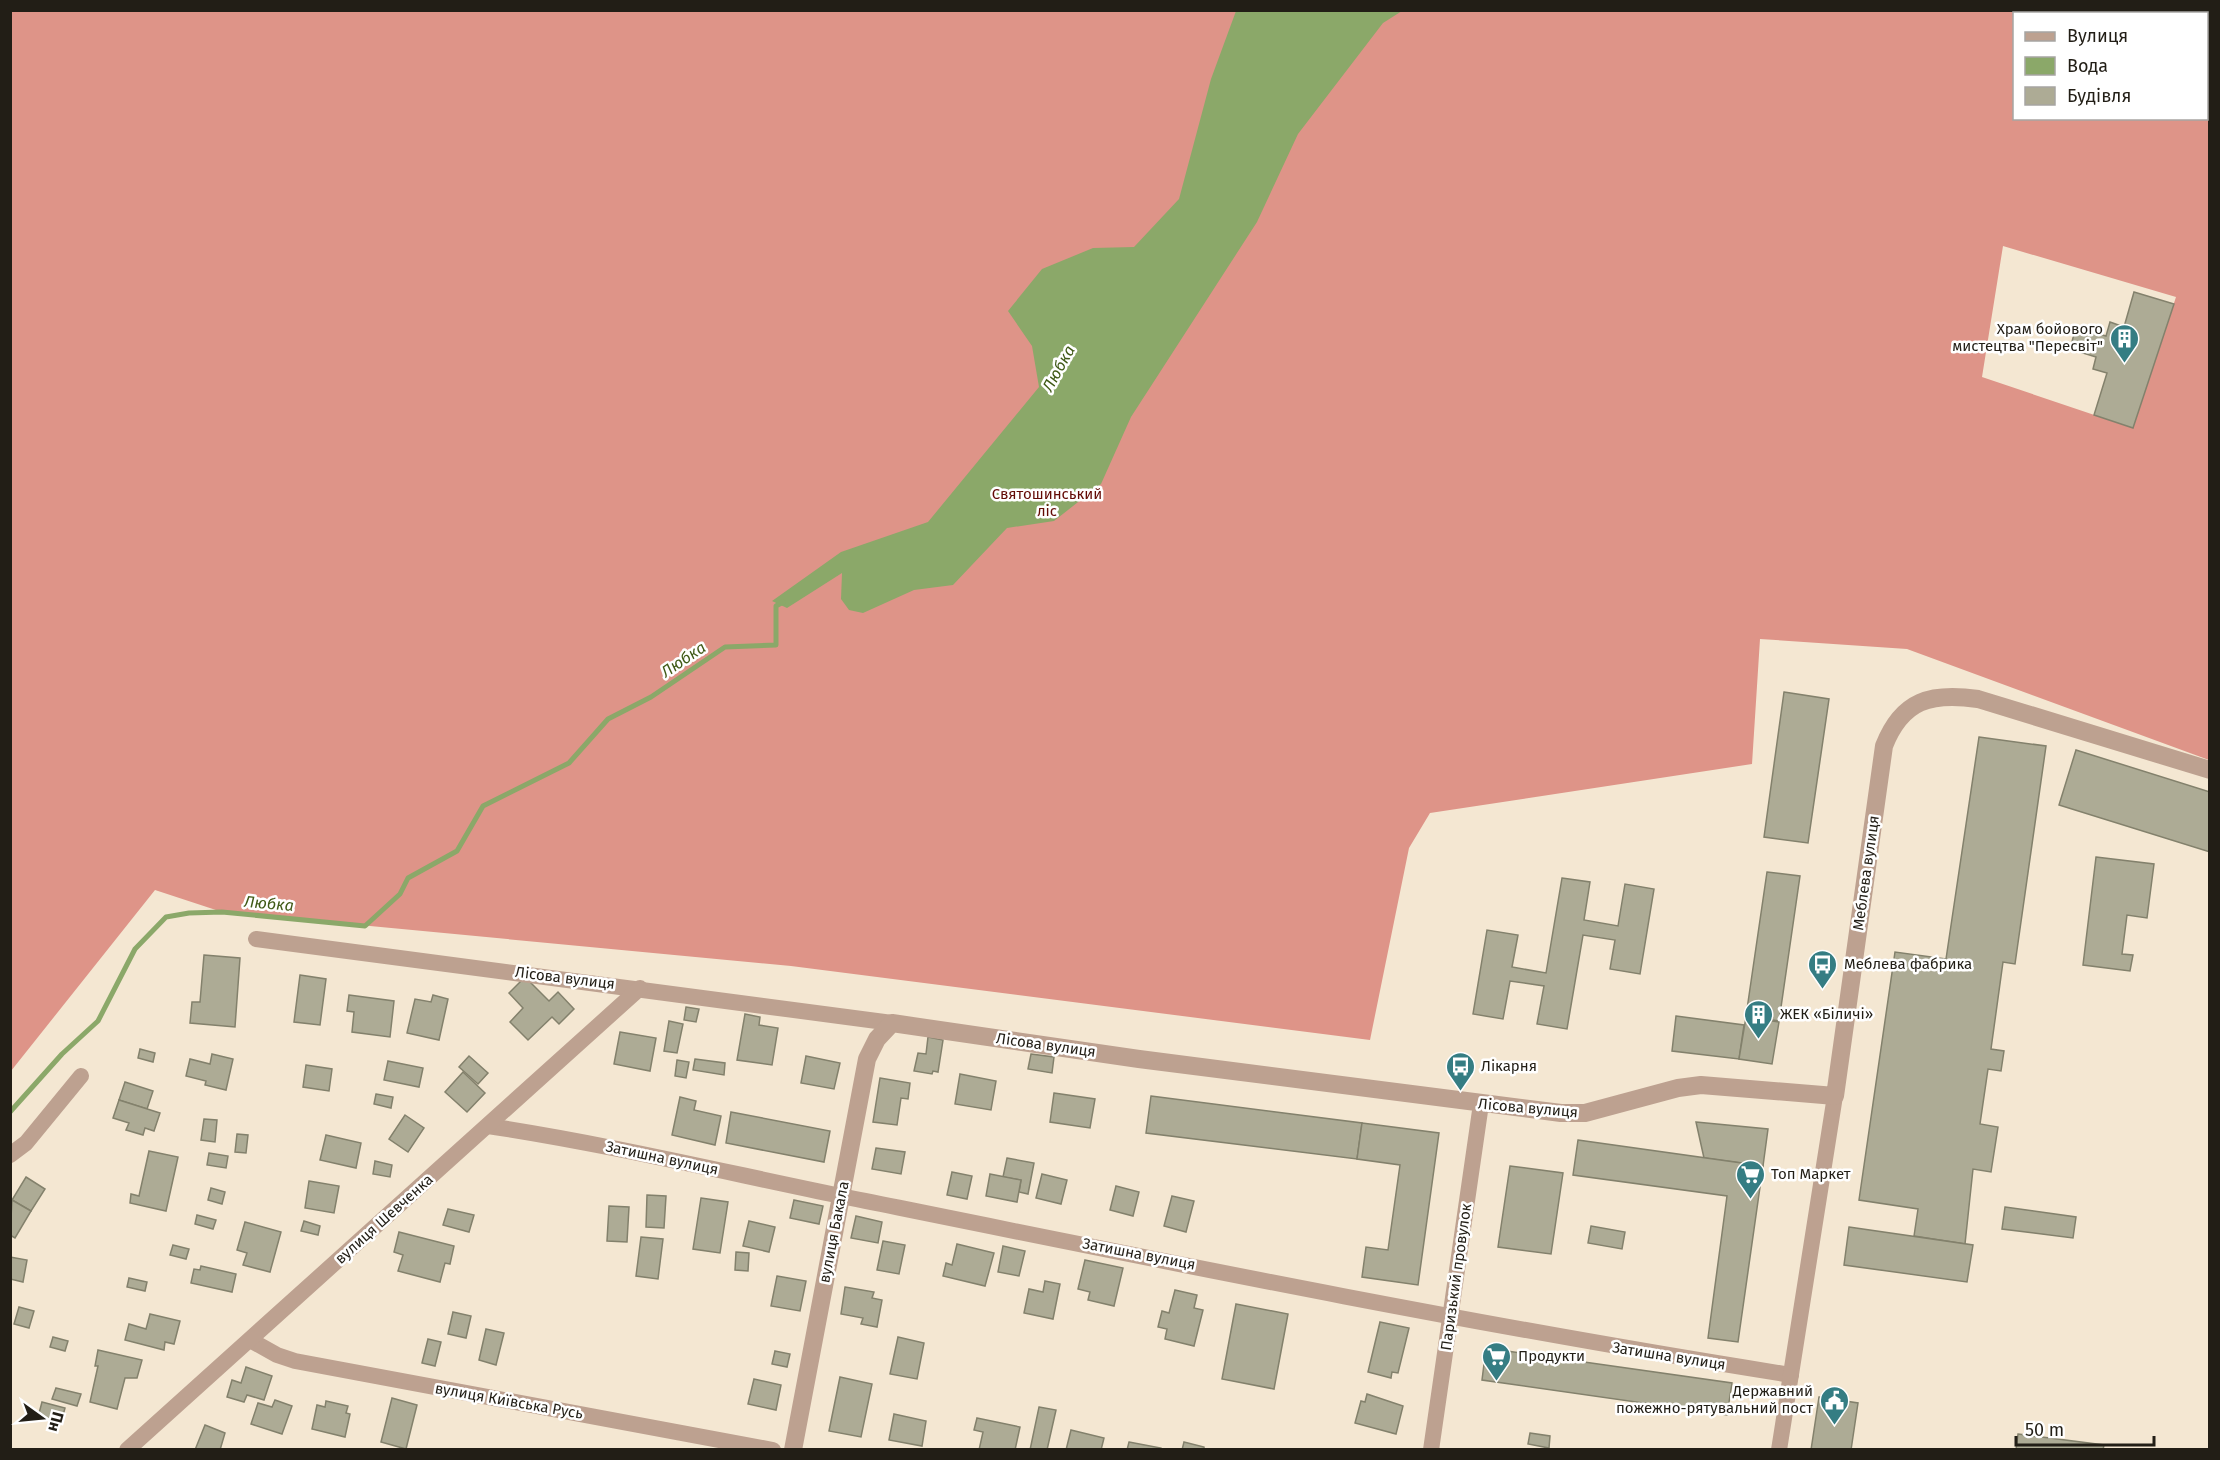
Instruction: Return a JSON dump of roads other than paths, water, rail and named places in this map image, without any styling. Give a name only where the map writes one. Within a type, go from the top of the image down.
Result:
[{"type":"street","name":"Меблева вулиця","points":[[1779,1449],[1835,1096],[1884,746],[1900,716],[1920,702],[1954,697],[1989,702],[2210,770]]},
{"type":"street","name":"Лісова вулиця","points":[[256,939],[640,988],[1481,1104],[1561,1113],[1586,1113],[1678,1088],[1701,1085],[1835,1096]]},
{"type":"street","name":"вулиця Шевченка","points":[[127,1449],[640,988]]},
{"type":"street","name":"вулиця Бакала","points":[[793,1449],[867,1059],[877,1039],[892,1023]]},
{"type":"street","points":[[10,1155],[26,1143],[81,1076]]},
{"type":"street","name":"Паризький провулок","points":[[1431,1449],[1481,1104]]},
{"type":"street","name":"Затишна вулиця","points":[[488,1126],[617,1148],[841,1196],[1566,1339],[1791,1375]]},
{"type":"street","name":"вулиця Київська Русь","points":[[250,1340],[277,1355],[296,1361],[773,1449]]},
{"type":"water","points":[[1236,11],[1402,11],[1383,23],[1298,134],[1257,222],[1131,417],[1101,484],[1054,521],[1007,528],[953,585],[914,590],[863,613],[849,610],[841,599],[842,573],[787,608],[772,601],[841,552],[928,522],[1039,387],[1032,346],[1008,311],[1042,269],[1093,248],[1134,247],[1179,199],[1211,79]]},
{"type":"waterway","name":"Любка","points":[[10,1112],[62,1054],[98,1021],[135,949],[166,917],[189,913],[222,912],[365,926],[400,894],[408,878],[457,851],[483,806],[569,763],[608,719],[651,697],[725,647],[776,645],[776,606],[783,602]]},
{"type":"place","name":"Храм бойового мистецтва \"Пересвіт\"","points":[[2124,364]]},
{"type":"place","name":"Меблева фабрика","points":[[1823,990]]},
{"type":"place","name":"ЖЕК «Біличі»","points":[[1759,1040]]},
{"type":"place","name":"Лікарня","points":[[1460,1092]]},
{"type":"place","name":"Топ Маркет","points":[[1750,1200]]},
{"type":"place","name":"Продукти","points":[[1497,1382]]},
{"type":"place","name":"Державний пожежно-рятувальний пост","points":[[1834,1426]]},
{"type":"park label","name":"Святошинський ліс","points":[[1047,502]]}]
